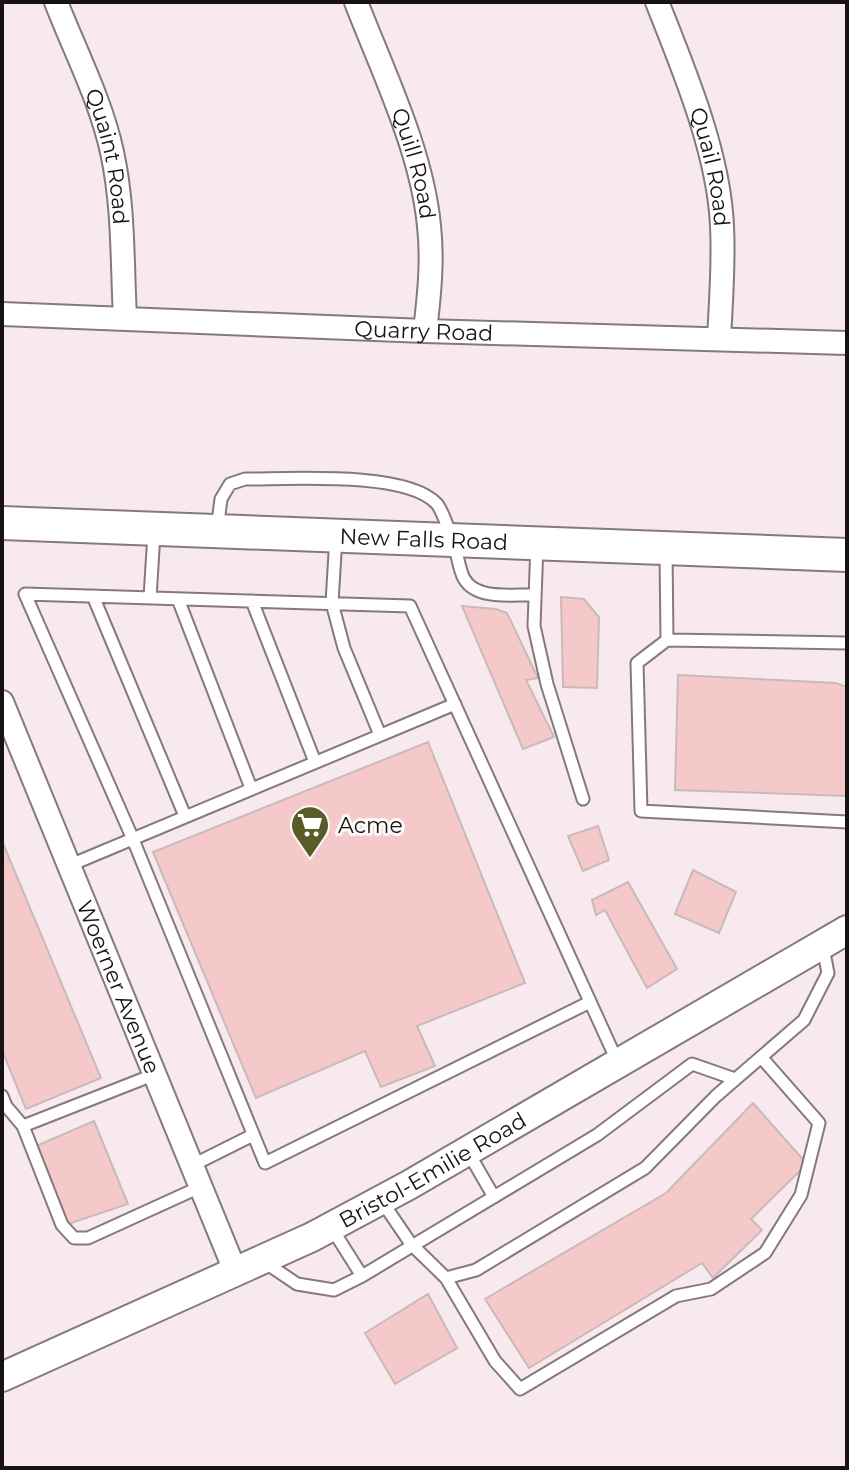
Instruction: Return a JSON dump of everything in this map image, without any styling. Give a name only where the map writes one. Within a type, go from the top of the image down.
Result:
[{"type":"main road","name":"New Falls Road","points":[[2,523],[847,555]]},
{"type":"street","name":"Quaint Road","points":[[56,2],[101,114],[112,151],[122,213],[125,318]]},
{"type":"street","name":"Quill Road","points":[[356,2],[414,157],[427,205],[430,294],[425,331]]},
{"type":"street","name":"Quail Road","points":[[657,2],[685,71],[717,179],[722,226],[719,338]]},
{"type":"street","name":"Quarry Road","points":[[2,314],[425,331],[847,343]]},
{"type":"street","name":"Woerner Avenue","points":[[2,702],[236,1273]]},
{"type":"street","name":"Bristol-Emilie Road","points":[[2,1377],[236,1273],[331,1227],[468,1151],[847,930]]},
{"type":"lane","points":[[217,531],[221,499],[230,484],[245,479],[378,481],[412,488],[437,503],[455,540],[461,574],[468,585],[482,594],[535,595]]},
{"type":"lane","points":[[150,598],[155,529]]},
{"type":"lane","points":[[336,536],[332,603],[344,648],[380,735]]},
{"type":"lane","points":[[537,543],[534,626],[547,684],[583,799]]},
{"type":"lane","points":[[666,548],[667,640]]},
{"type":"lane","points":[[590,1002],[265,1163],[132,837],[25,594],[410,606],[618,1063]]},
{"type":"lane","points":[[93,596],[185,816]]},
{"type":"lane","points":[[178,599],[251,788]]},
{"type":"lane","points":[[252,601],[315,762]]},
{"type":"lane","points":[[847,643],[667,640],[637,663],[641,811],[847,822]]},
{"type":"lane","points":[[68,866],[455,704]]},
{"type":"lane","points":[[446,1278],[476,1270],[645,1168],[735,1079],[804,1020],[828,973],[822,944]]},
{"type":"lane","points":[[381,1200],[411,1244],[446,1278],[495,1361],[520,1389],[676,1296],[711,1289],[765,1253],[801,1195],[819,1123],[761,1057]]},
{"type":"lane","points":[[262,1261],[297,1284],[334,1290],[597,1135],[692,1064],[735,1079]]},
{"type":"lane","points":[[23,1126],[153,1075]]},
{"type":"lane","points":[[2,1096],[6,1106],[23,1126],[62,1225],[74,1238],[88,1238],[200,1187]]},
{"type":"lane","points":[[191,1166],[253,1135]]},
{"type":"lane","points":[[468,1151],[494,1197]]},
{"type":"lane","points":[[331,1227],[362,1276]]},
{"type":"building","points":[[561,597],[584,599],[599,617],[597,688],[563,687]]},
{"type":"building","points":[[462,606],[507,613],[538,678],[526,680],[554,737],[523,749]]},
{"type":"building","points":[[678,675],[836,683],[847,687],[847,796],[675,790]]},
{"type":"building","points":[[428,742],[525,983],[417,1026],[435,1066],[381,1087],[365,1051],[256,1098],[153,852]]},
{"type":"building","points":[[598,826],[609,860],[583,871],[568,836]]},
{"type":"building","points":[[2,841],[101,1078],[26,1109],[2,1050]]},
{"type":"building","points":[[693,870],[736,892],[719,933],[675,914]]},
{"type":"building","points":[[628,882],[677,969],[647,988],[605,910],[596,915],[592,900]]},
{"type":"building","points":[[753,1103],[807,1164],[751,1219],[762,1230],[713,1278],[702,1263],[529,1368],[485,1299],[666,1193]]},
{"type":"building","points":[[94,1121],[128,1204],[68,1224],[36,1146]]},
{"type":"building","points":[[428,1294],[457,1348],[395,1384],[365,1333]]},
{"type":"place","name":"Acme","points":[[310,859]]}]
